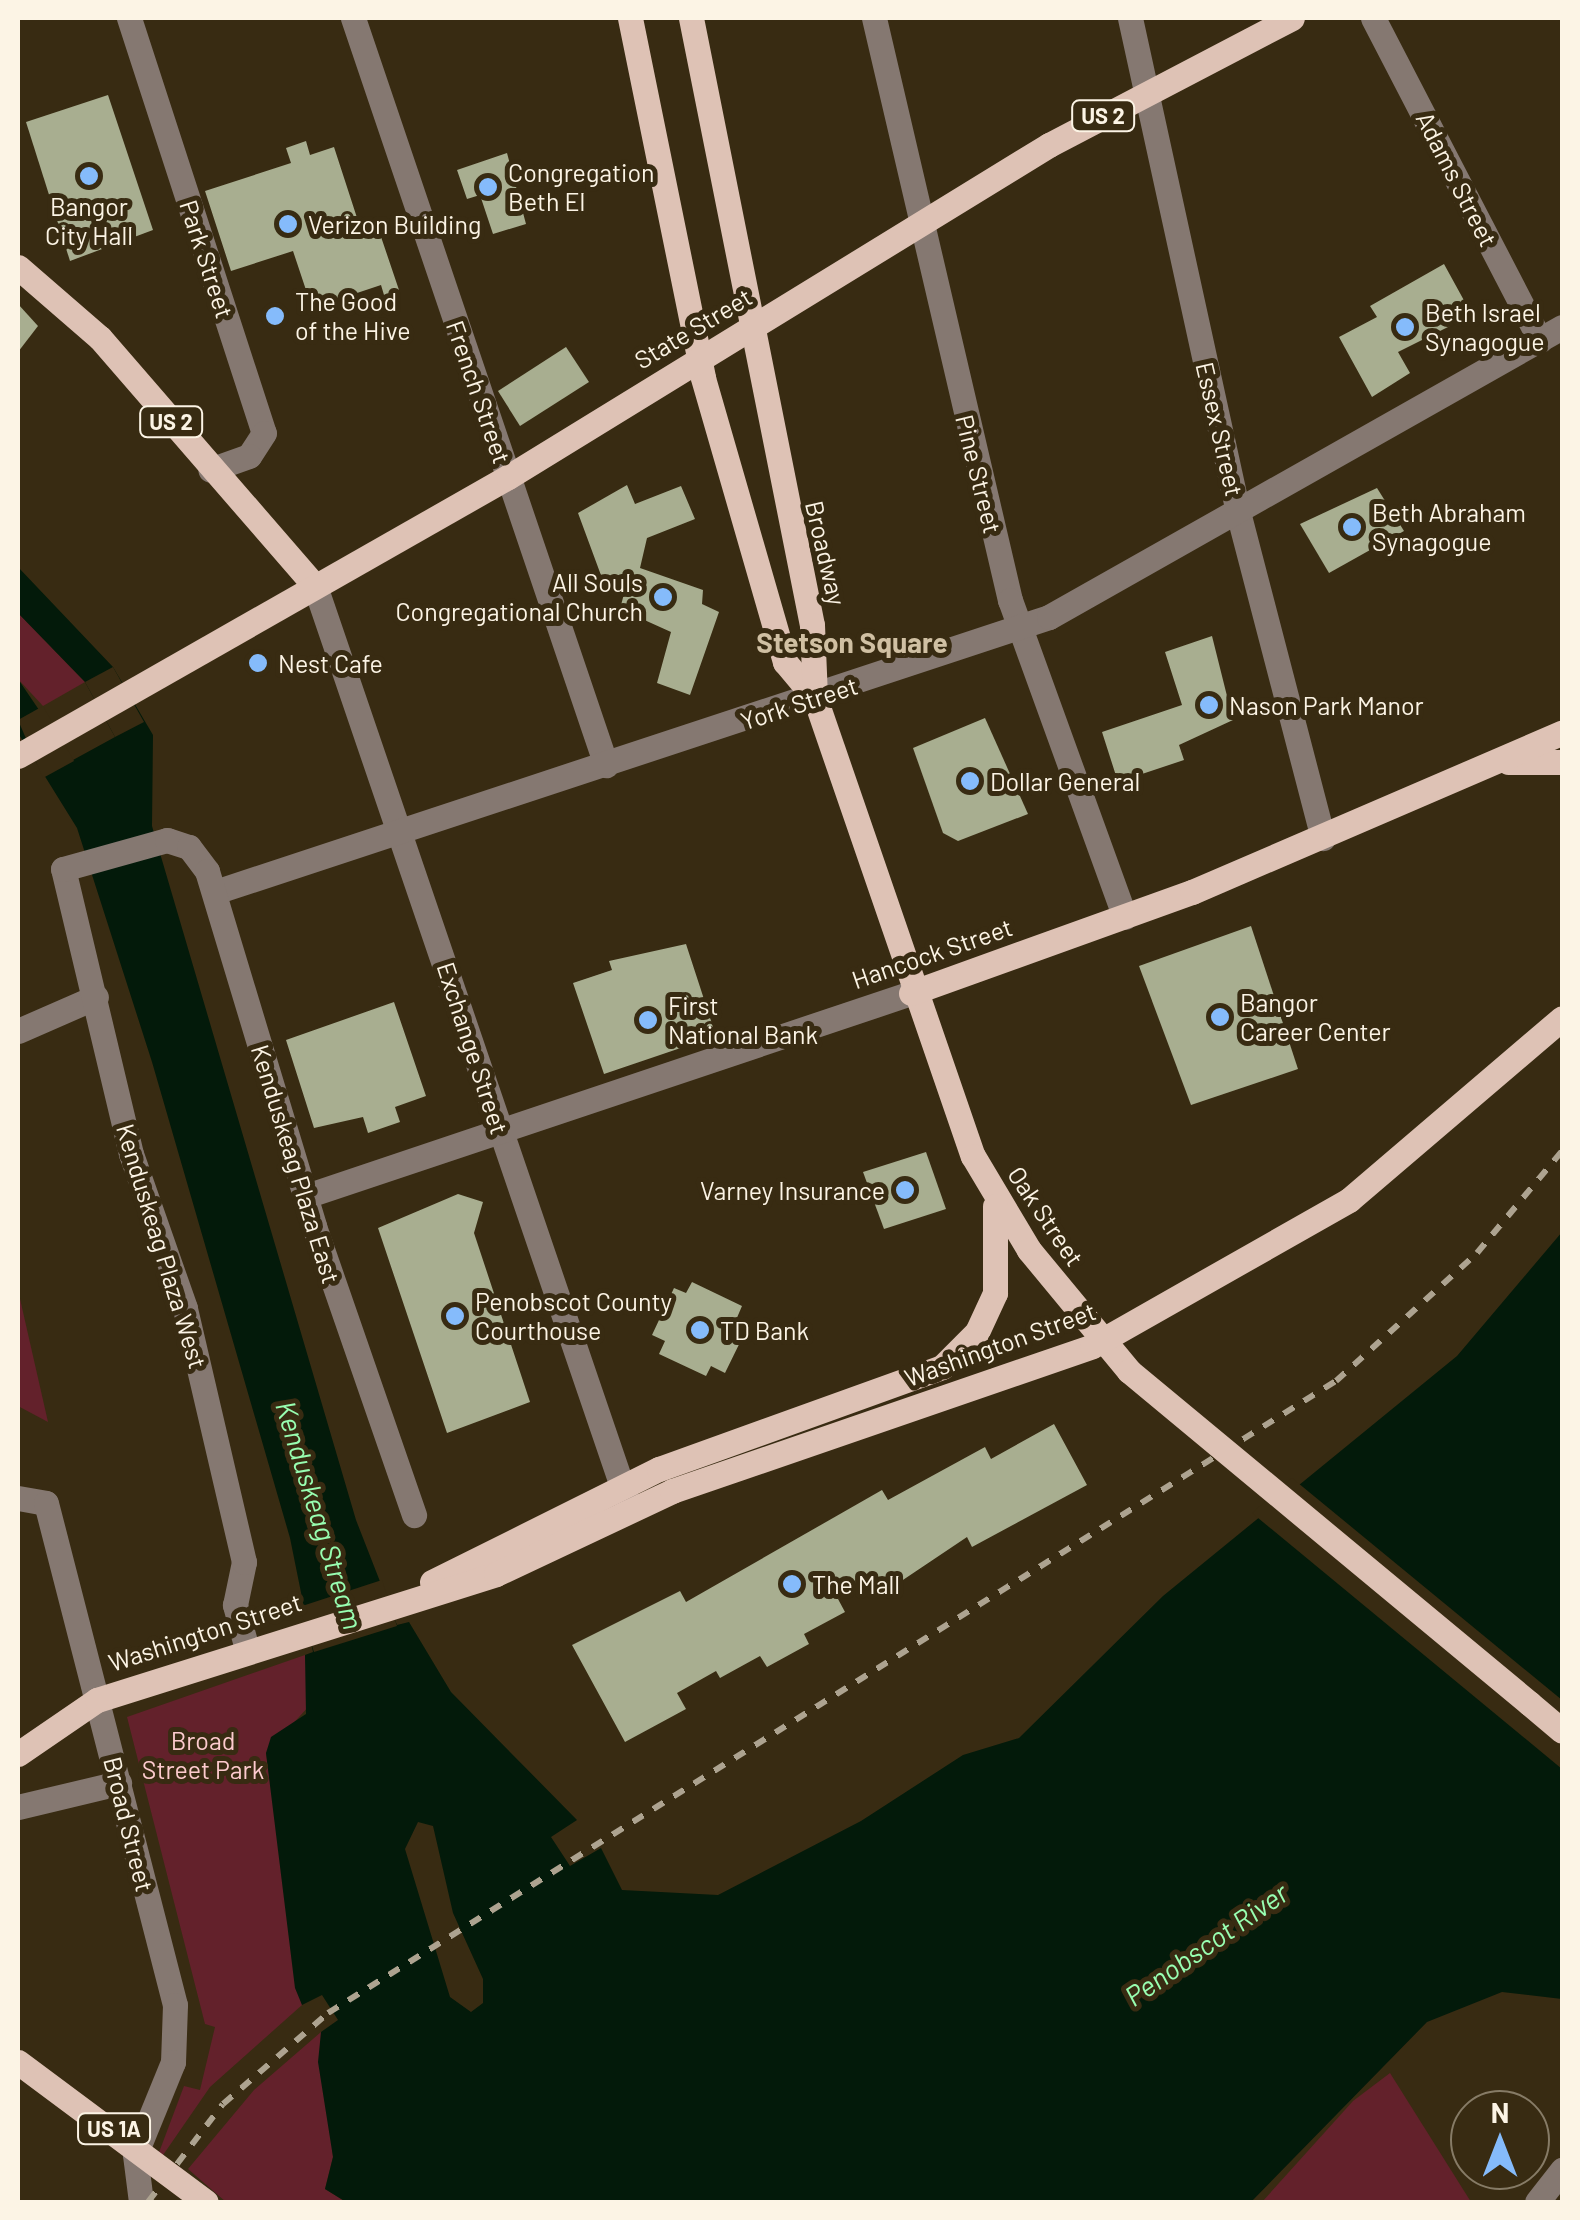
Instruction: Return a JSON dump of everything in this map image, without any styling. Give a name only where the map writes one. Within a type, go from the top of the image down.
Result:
[{"type":"main road","points":[[630,18],[698,360],[785,662],[815,698]]},
{"type":"main road","name":"Broadway","points":[[691,18],[750,329],[812,624],[815,698]]},
{"type":"main road","name":"State Street","points":[[22,753],[129,696],[508,477],[919,225],[1145,94],[1292,18]]},
{"type":"main road","name":"US 2","points":[[18,267],[100,338],[210,470],[315,586]]},
{"type":"main road","name":"Oak Street","points":[[815,698],[911,993],[989,1187],[1101,1342],[1130,1371],[1562,1730]]},
{"type":"main road","name":"Hancock Street","points":[[911,993],[1125,918],[1323,838],[1562,733]]},
{"type":"main road","points":[[1481,768],[1562,762]]},
{"type":"main road","name":"Washington Street","points":[[626,1498],[1101,1342],[1348,1200],[1562,1018]]},
{"type":"main road","name":"Washington Street","points":[[18,1754],[97,1700],[390,1603],[952,1360],[995,1294],[1000,1241],[989,1187]]},
{"type":"main road","name":"US 1A","points":[[18,2061],[206,2202]]},
{"type":"street","name":"Park Street","points":[[128,18],[264,433],[249,456],[210,470]]},
{"type":"street","name":"French Street","points":[[353,18],[606,765]]},
{"type":"street","name":"Pine Street","points":[[874,18],[919,225],[1022,627],[1125,918]]},
{"type":"street","name":"Essex Street","points":[[1130,18],[1238,512],[1323,838]]},
{"type":"street","name":"Adams Street","points":[[1373,18],[1552,333]]},
{"type":"street","name":"York Street","points":[[215,892],[1022,627],[1238,512],[1552,333]]},
{"type":"street","name":"Exchange Street","points":[[315,586],[626,1498]]},
{"type":"street","name":"Kenduskeag Plaza East","points":[[156,842],[189,847],[215,892],[414,1515]]},
{"type":"street","name":"Kenduskeag Plaza West","points":[[156,842],[62,869],[243,1557],[234,1605],[247,1649]]},
{"type":"street","name":"Hancock Street","points":[[309,1195],[911,993]]},
{"type":"street","points":[[18,1030],[96,997]]},
{"type":"street","name":"Broad Street","points":[[18,1498],[46,1503],[176,2015],[173,2062],[138,2142]]},
{"type":"street","points":[[18,1807],[119,1783]]},
{"type":"street","points":[[18,2061],[138,2142],[140,2202]]},
{"type":"street","points":[[1537,2202],[1562,2170]]},
{"type":"green space","points":[[18,613],[85,682],[43,706],[18,679]]},
{"type":"green space","points":[[18,1290],[48,1422],[18,1406]]},
{"type":"green space","name":"Broad Street Park","points":[[305,1655],[310,1705],[266,1753],[302,2005],[210,2087],[152,2171],[184,2086],[200,2090],[215,2027],[205,2024],[127,1717]]},
{"type":"green space","points":[[321,2032],[333,2157],[325,2189],[346,2202],[226,2202],[188,2169],[254,2090]]},
{"type":"green space","points":[[1390,2073],[1450,2169],[1450,2190],[1463,2190],[1471,2202],[1262,2202],[1353,2101]]},
{"type":"water","points":[[18,567],[113,667],[153,735],[152,826],[356,1520],[397,1625],[409,1622],[451,1692],[577,1820],[551,1837],[570,1866],[601,1848],[622,1890],[718,1895],[861,1821],[963,1755],[1019,1738],[1163,1596],[1457,1356],[1562,1232],[1562,1999],[1502,1992],[1427,2022],[1251,2202],[346,2202],[325,2189],[333,2157],[318,2062],[321,2032],[338,2020],[322,1995],[302,2005],[295,1988],[266,1753],[271,1737],[306,1714],[305,1655],[313,1652],[290,1538],[152,1062],[77,828],[18,733],[18,679],[73,760],[115,737],[85,682],[18,613]],"holes":[[[418,1822],[433,1826],[453,1913],[483,1979],[483,2003],[471,2012],[450,1997],[405,1849]]]},
{"type":"pier","points":[[113,667],[144,722],[115,737],[85,682]]},
{"type":"pier","points":[[43,706],[74,761],[43,778],[18,720]]},
{"type":"pier","points":[[1292,1478],[1562,1700],[1562,1769],[1252,1513]]},
{"type":"pier","points":[[382,1580],[397,1626],[314,1652],[299,1607]]},
{"type":"building","name":"Bangor City Hall","points":[[108,95],[153,230],[70,261],[26,122]]},
{"type":"building","name":"Verizon Building","points":[[306,141],[310,155],[334,147],[360,227],[376,222],[399,290],[384,295],[381,285],[312,308],[293,251],[231,271],[205,191],[291,163],[286,148]]},
{"type":"building","name":"Congregation Beth El","points":[[507,153],[526,224],[493,234],[480,195],[467,199],[457,170]]},
{"type":"building","name":"Beth Israel Synagogue","points":[[1444,264],[1472,315],[1398,352],[1410,373],[1372,397],[1339,337],[1377,317],[1370,306]]},
{"type":"building","points":[[18,304],[38,326],[18,352]]},
{"type":"building","points":[[566,347],[589,382],[520,426],[498,391]]},
{"type":"building","name":"All Souls Congregational Church","points":[[627,485],[635,504],[681,486],[695,519],[647,538],[640,568],[703,590],[702,604],[719,612],[690,695],[657,683],[671,632],[620,609],[625,590],[602,578],[578,513]]},
{"type":"building","name":"Beth Abraham Synagogue","points":[[1377,488],[1404,531],[1329,573],[1300,524]]},
{"type":"building","name":"Nason Park Manor","points":[[1212,636],[1233,720],[1179,745],[1184,760],[1118,782],[1102,732],[1182,705],[1165,652]]},
{"type":"building","name":"Dollar General","points":[[985,718],[1028,814],[958,841],[943,833],[913,748]]},
{"type":"building","name":"Bangor Career Center","points":[[1251,926],[1298,1069],[1191,1105],[1139,966]]},
{"type":"building","name":"First National Bank","points":[[686,944],[716,1036],[604,1074],[573,983],[612,970],[609,961]]},
{"type":"building","points":[[394,1002],[426,1096],[395,1107],[400,1122],[368,1133],[363,1117],[314,1128],[286,1040]]},
{"type":"building","name":"Varney Insurance","points":[[926,1152],[946,1209],[884,1229],[863,1172]]},
{"type":"building","name":"Penobscot County Courthouse","points":[[458,1194],[483,1202],[474,1233],[530,1402],[447,1433],[378,1228]]},
{"type":"building","name":"TD Bank","points":[[692,1282],[742,1306],[736,1320],[748,1326],[725,1373],[711,1366],[706,1376],[659,1354],[665,1341],[652,1335],[674,1288],[686,1293]]},
{"type":"building","name":"The Mall","points":[[1054,1424],[1087,1485],[972,1547],[967,1537],[885,1592],[877,1577],[838,1599],[845,1612],[804,1634],[809,1644],[767,1667],[760,1656],[720,1678],[716,1671],[677,1693],[686,1709],[625,1742],[572,1645],[680,1591],[686,1602],[882,1490],[888,1500],[985,1447],[991,1459]]},
{"type":"railway","points":[[148,2202],[223,2104],[328,2013],[1336,1381],[1477,1253],[1562,1151]]},
{"type":"place","name":"Bangor City Hall","points":[[89,176]]},
{"type":"place","name":"Congregation Beth El","points":[[488,187]]},
{"type":"place","name":"Verizon Building","points":[[288,224]]},
{"type":"place","name":"The Good of the Hive","points":[[275,316]]},
{"type":"place","name":"Beth Israel Synagogue","points":[[1405,327]]},
{"type":"place","name":"Beth Abraham Synagogue","points":[[1352,527]]},
{"type":"place","name":"All Souls Congregational Church","points":[[663,597]]},
{"type":"place","name":"Nest Cafe","points":[[258,663]]},
{"type":"place","name":"Nason Park Manor","points":[[1209,705]]},
{"type":"place","name":"Dollar General","points":[[970,781]]},
{"type":"place","name":"Bangor Career Center","points":[[1220,1017]]},
{"type":"place","name":"First National Bank","points":[[648,1020]]},
{"type":"place","name":"Varney Insurance","points":[[905,1190]]},
{"type":"place","name":"Penobscot County Courthouse","points":[[455,1316]]},
{"type":"place","name":"TD Bank","points":[[700,1330]]},
{"type":"place","name":"The Mall","points":[[792,1584]]},
{"type":"district","name":"Stetson Square","points":[[852,642]]},
{"type":"water label","name":"Kenduskeag Stream","points":[[320,1515]]},
{"type":"water label","name":"Penobscot River","points":[[1206,1944]]}]
